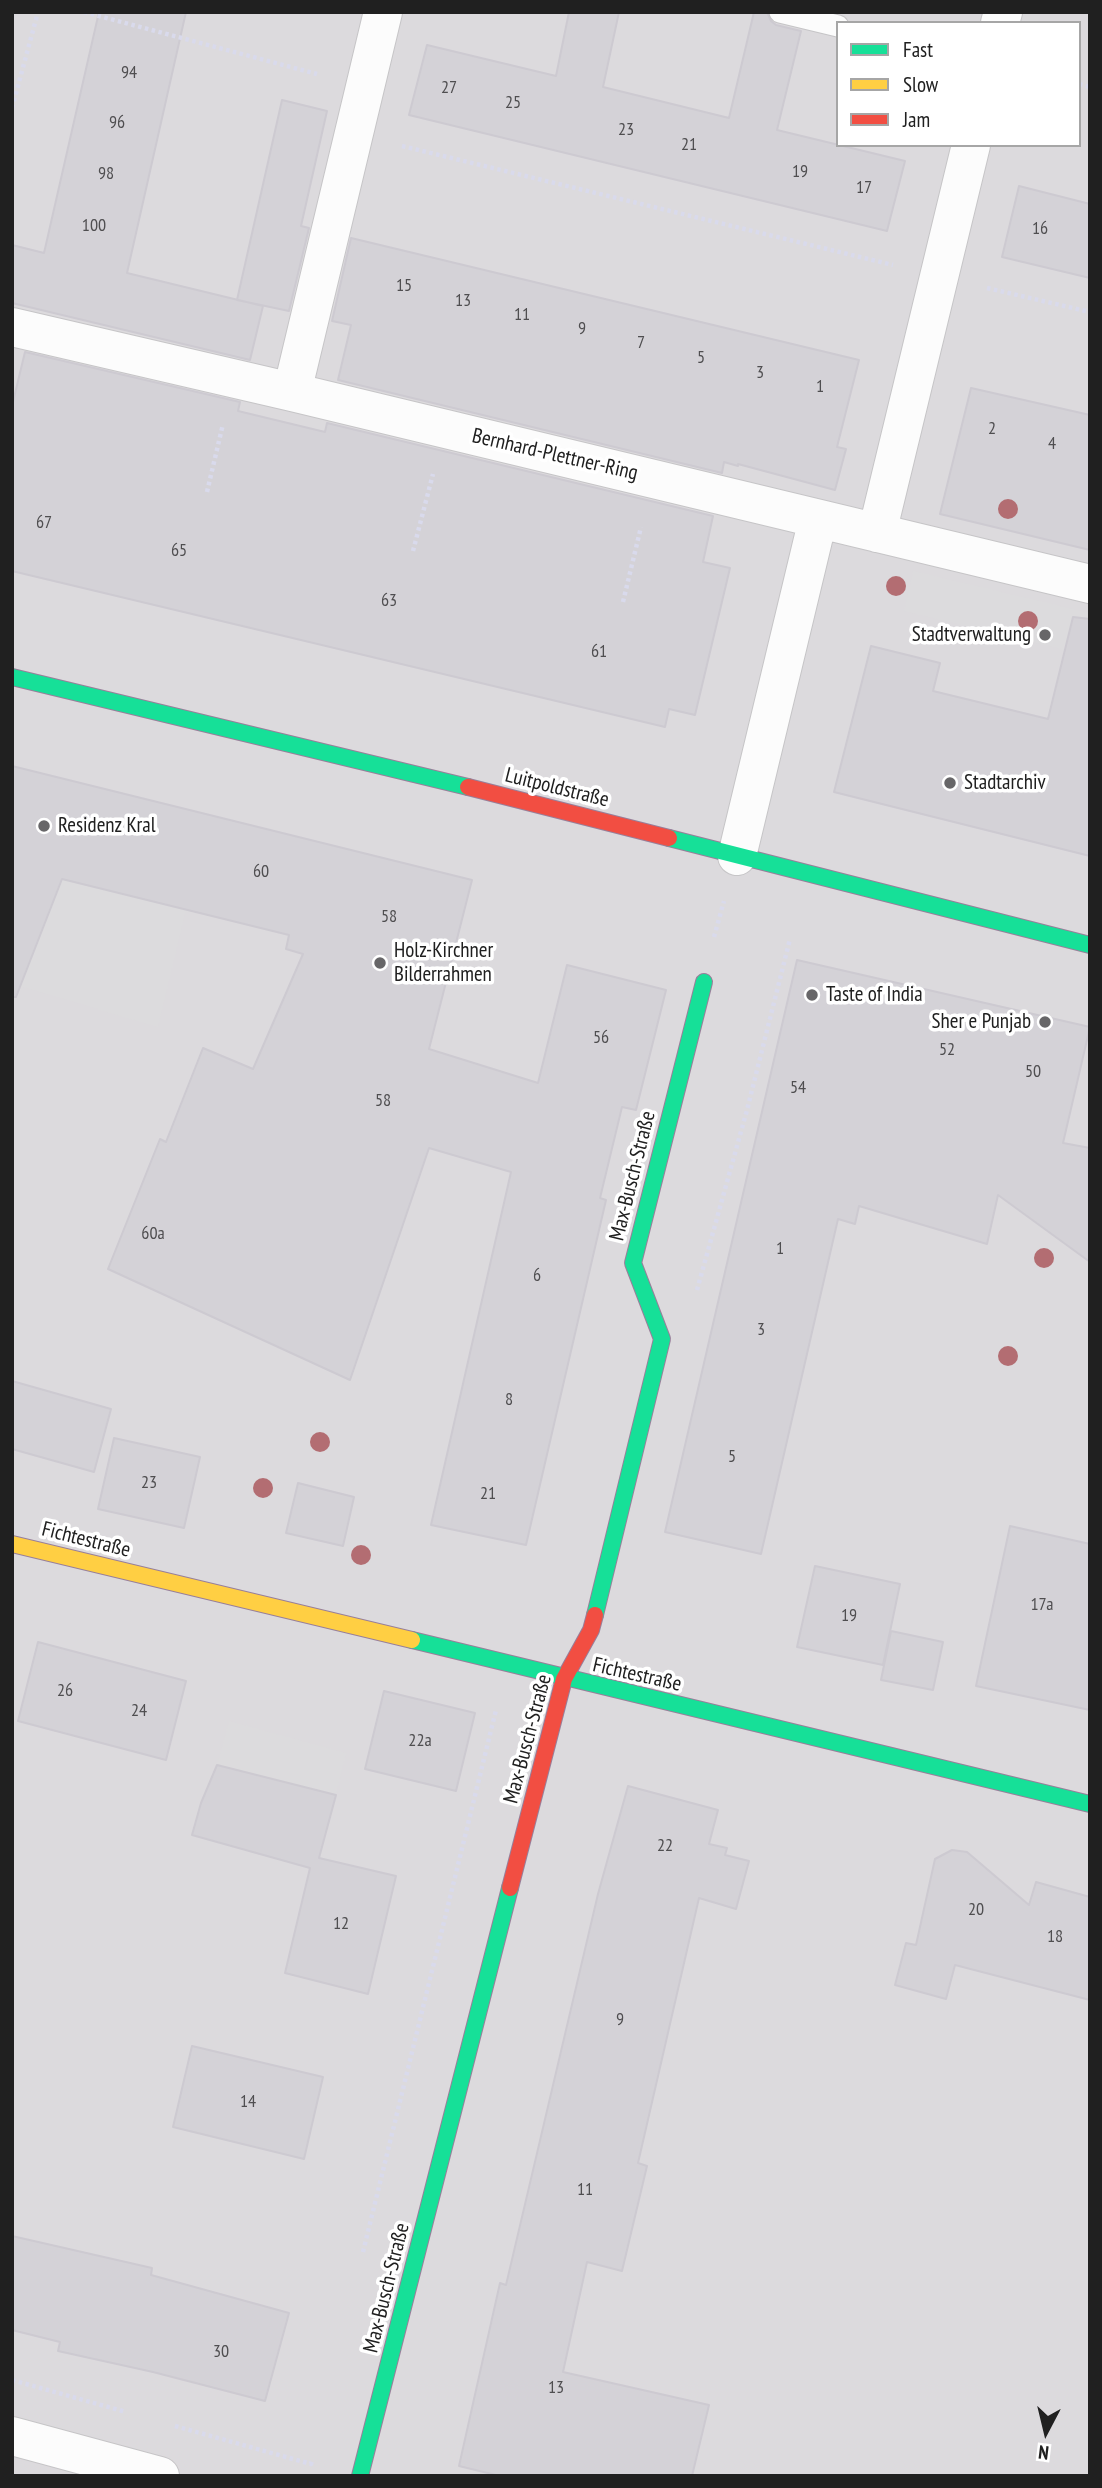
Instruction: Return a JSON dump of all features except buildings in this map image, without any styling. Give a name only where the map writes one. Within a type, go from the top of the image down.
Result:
[{"type":"street","points":[[292,392],[383,12]]},
{"type":"street","points":[[877,533],[971,147]]},
{"type":"street","name":"Bernhard-Plettner-Ring","points":[[12,327],[1090,584]]},
{"type":"street","points":[[737,856],[818,519]]},
{"type":"street","name":"Luitpoldstraße","points":[[12,677],[316,749],[1090,945]]},
{"type":"street","name":"Max-Busch-Straße","points":[[360,2476],[564,1679],[591,1630],[662,1339],[633,1264],[704,982]]},
{"type":"street","name":"Fichtestraße","points":[[12,1544],[1090,1804]]},
{"type":"street","points":[[12,2436],[160,2476]]},
{"type":"lane","points":[[780,12],[836,26]]},
{"type":"path","points":[[12,108],[38,12]]},
{"type":"path","points":[[83,12],[365,86]]},
{"type":"path","points":[[353,135],[1090,312]]},
{"type":"path","points":[[207,492],[234,379]]},
{"type":"path","points":[[413,551],[446,429]]},
{"type":"path","points":[[623,602],[653,478]]},
{"type":"path","points":[[704,982],[737,856]]},
{"type":"path","points":[[662,1339],[699,1287],[790,939]]},
{"type":"path","points":[[360,2263],[496,1709]]},
{"type":"path","points":[[12,2380],[129,2413]]},
{"type":"path","points":[[168,2424],[311,2464],[314,2451]]},
{"type":"shaded area","points":[[12,12],[1090,12],[1090,2476],[12,2476]]},
{"type":"shaded area","points":[[1019,12],[1041,12],[1039,21],[1017,21]]},
{"type":"shaded area","name":"Stadtverwaltung","points":[[913,571],[1090,613],[1090,656],[904,611]]},
{"type":"shaded area","points":[[62,879],[186,910],[158,1027],[20,986]]},
{"type":"shaded area","points":[[229,1721],[346,1753],[336,1795],[217,1765]]},
{"type":"traffic: fast","points":[[12,677],[468,787]]},
{"type":"traffic: fast","points":[[669,838],[1090,945]]},
{"type":"traffic: fast","points":[[595,1615],[662,1339],[633,1263],[704,982]]},
{"type":"traffic: fast","points":[[412,1640],[1090,1804]]},
{"type":"traffic: fast","points":[[360,2476],[510,1888]]},
{"type":"traffic: slow","points":[[12,1544],[412,1640]]},
{"type":"traffic: jam","points":[[468,787],[669,838]]},
{"type":"traffic: jam","points":[[510,1888],[564,1679],[591,1630],[595,1615]]},
{"type":"place","name":"Stadtverwaltung","points":[[1045,635]]},
{"type":"place","name":"Stadtarchiv","points":[[950,783]]},
{"type":"place","name":"Residenz Kral","points":[[44,826]]},
{"type":"place","name":"Holz-Kirchner Bilderrahmen","points":[[380,963]]},
{"type":"place","name":"Taste of India","points":[[812,995]]},
{"type":"place","name":"Sher e Punjab","points":[[1045,1022]]}]
